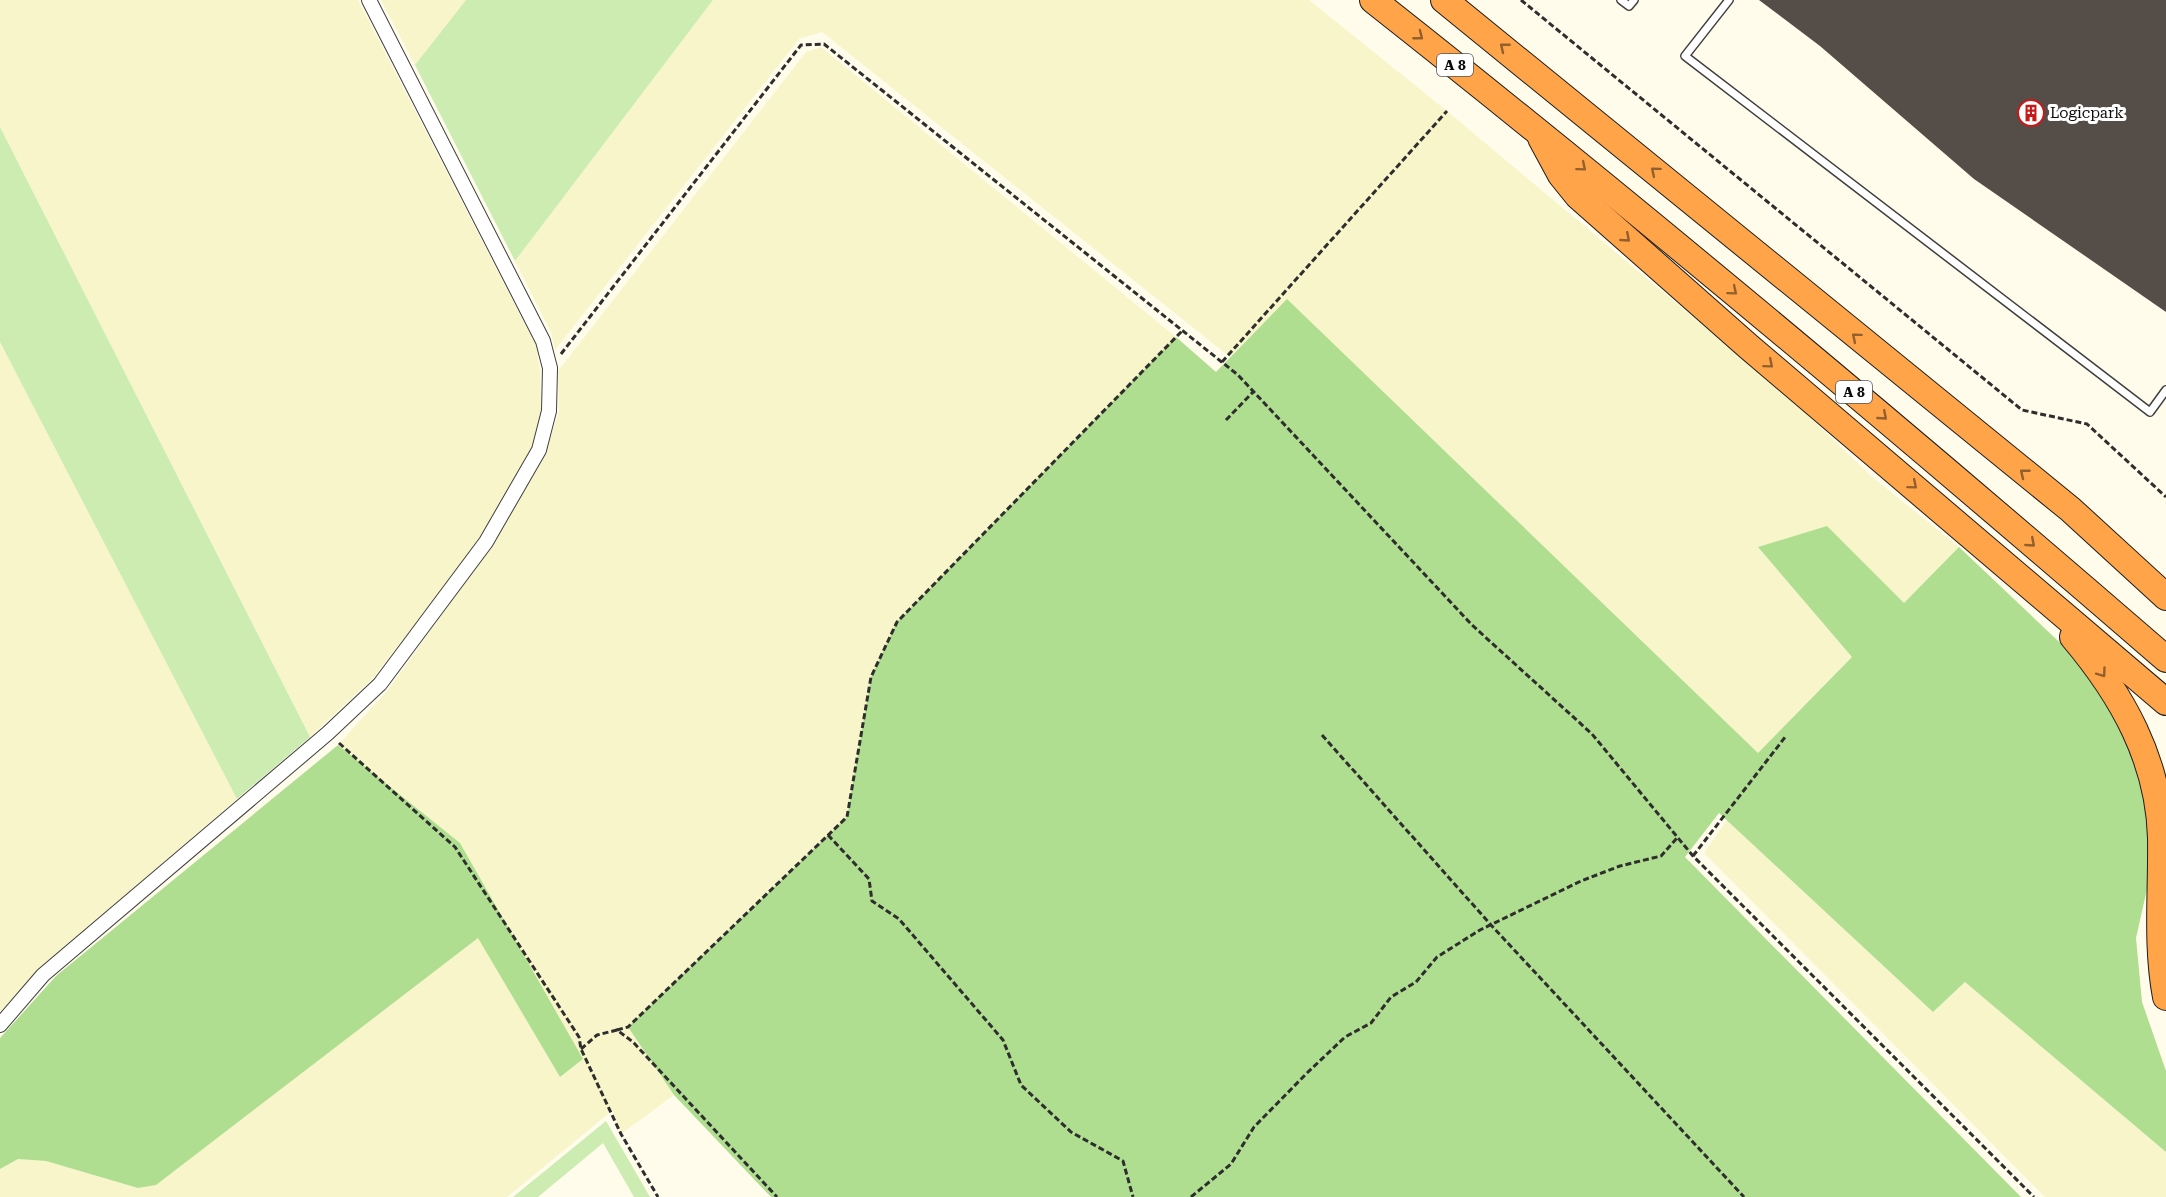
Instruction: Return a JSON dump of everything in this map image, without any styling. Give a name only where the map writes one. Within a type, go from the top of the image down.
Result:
[{"type":"highway","name":"A 8","points":[[1373,0],[1537,130],[1860,397],[2166,659]]},
{"type":"highway","points":[[1444,0],[2070,509],[2166,597]]},
{"type":"highway","points":[[1537,130],[1561,176],[1578,196],[1749,347],[2025,579],[2166,702]]},
{"type":"highway","points":[[2070,509],[2166,574]]},
{"type":"highway","points":[[2025,579],[2101,672],[2127,714],[2154,768],[2159,811],[2166,997]]},
{"type":"street","points":[[0,1025],[43,975],[327,733],[380,684],[486,542],[539,450],[549,411],[550,368],[543,341],[369,0]]},
{"type":"lane","points":[[1621,0],[1629,6],[1635,0]]},
{"type":"lane","points":[[1729,0],[1685,56],[2150,412],[2166,390]]},
{"type":"path","points":[[1521,0],[2022,410],[2086,424],[2166,497]]},
{"type":"path","points":[[550,368],[801,45],[824,44],[1183,330],[1254,392],[1472,625],[1592,734],[1693,856],[2034,1197]]},
{"type":"path","points":[[1222,362],[1447,111]]},
{"type":"path","points":[[581,1049],[597,1035],[628,1027],[847,817],[871,677],[897,622],[1183,330]]},
{"type":"path","points":[[1226,420],[1254,392]]},
{"type":"path","points":[[327,733],[454,847],[579,1037],[581,1049],[621,1134],[658,1197]]},
{"type":"path","points":[[1322,735],[1491,925],[1744,1197]]},
{"type":"path","points":[[1693,856],[1786,736]]},
{"type":"path","points":[[828,834],[868,879],[872,901],[899,919],[1003,1040],[1021,1085],[1071,1132],[1123,1161],[1133,1197]]},
{"type":"path","points":[[1191,1197],[1231,1164],[1254,1126],[1345,1037],[1371,1023],[1391,997],[1416,982],[1437,957],[1491,925],[1581,881],[1620,866],[1661,856],[1677,838]]},
{"type":"path","points":[[617,1030],[633,1042],[777,1197]]},
{"type":"shaded area","points":[[0,0],[358,0],[536,346],[540,370],[541,410],[532,448],[480,540],[373,678],[310,737],[0,127]]},
{"type":"shaded area","points":[[381,0],[466,0],[415,65]]},
{"type":"shaded area","points":[[713,0],[1309,0],[1447,111],[1792,400],[1871,476],[1959,547],[1904,603],[1827,527],[1758,547],[1852,657],[1758,753],[1287,300],[1230,357],[822,32],[799,39],[555,350],[551,332],[515,261]]},
{"type":"shaded area","points":[[821,47],[1176,337],[897,622],[871,677],[847,817],[628,1027],[674,1095],[621,1134],[613,1110],[507,1197],[0,1197],[0,1169],[18,1159],[46,1161],[138,1188],[156,1185],[478,937],[560,1077],[582,1060],[460,843],[338,745],[388,690],[491,546],[546,452],[559,411],[558,371],[806,52]]},
{"type":"shaded area","points":[[0,342],[237,799],[39,969],[0,1012]]},
{"type":"shaded area","points":[[1727,820],[1933,1012],[1965,982],[2166,1152],[2166,1197],[2045,1197],[1704,853]]},
{"type":"green space","points":[[466,0],[713,0],[515,261],[415,65]]},
{"type":"green space","points":[[0,127],[310,737],[237,799],[0,342]]},
{"type":"green space","points":[[1287,299],[1758,753],[1852,657],[1758,547],[1827,526],[1904,603],[1959,547],[2074,656],[2114,711],[2148,790],[2154,858],[2136,938],[2142,1002],[2166,1071],[2166,1152],[1965,982],[1933,1012],[1719,813],[1685,857],[2021,1197],[771,1197],[674,1095],[628,1027],[847,817],[871,677],[897,622],[1176,337],[1216,372]]},
{"type":"green space","points":[[338,745],[460,843],[583,1059],[560,1077],[478,938],[156,1185],[138,1188],[46,1161],[18,1159],[0,1169],[0,1038],[56,976]]},
{"type":"green space","points":[[606,1121],[650,1197],[634,1197],[603,1143],[538,1197],[513,1197]]},
{"type":"building","name":"Logicpark","points":[[1759,0],[2166,0],[2166,312],[1974,179],[1820,46]]},
{"type":"place","name":"Logicpark","points":[[2031,113]]}]
